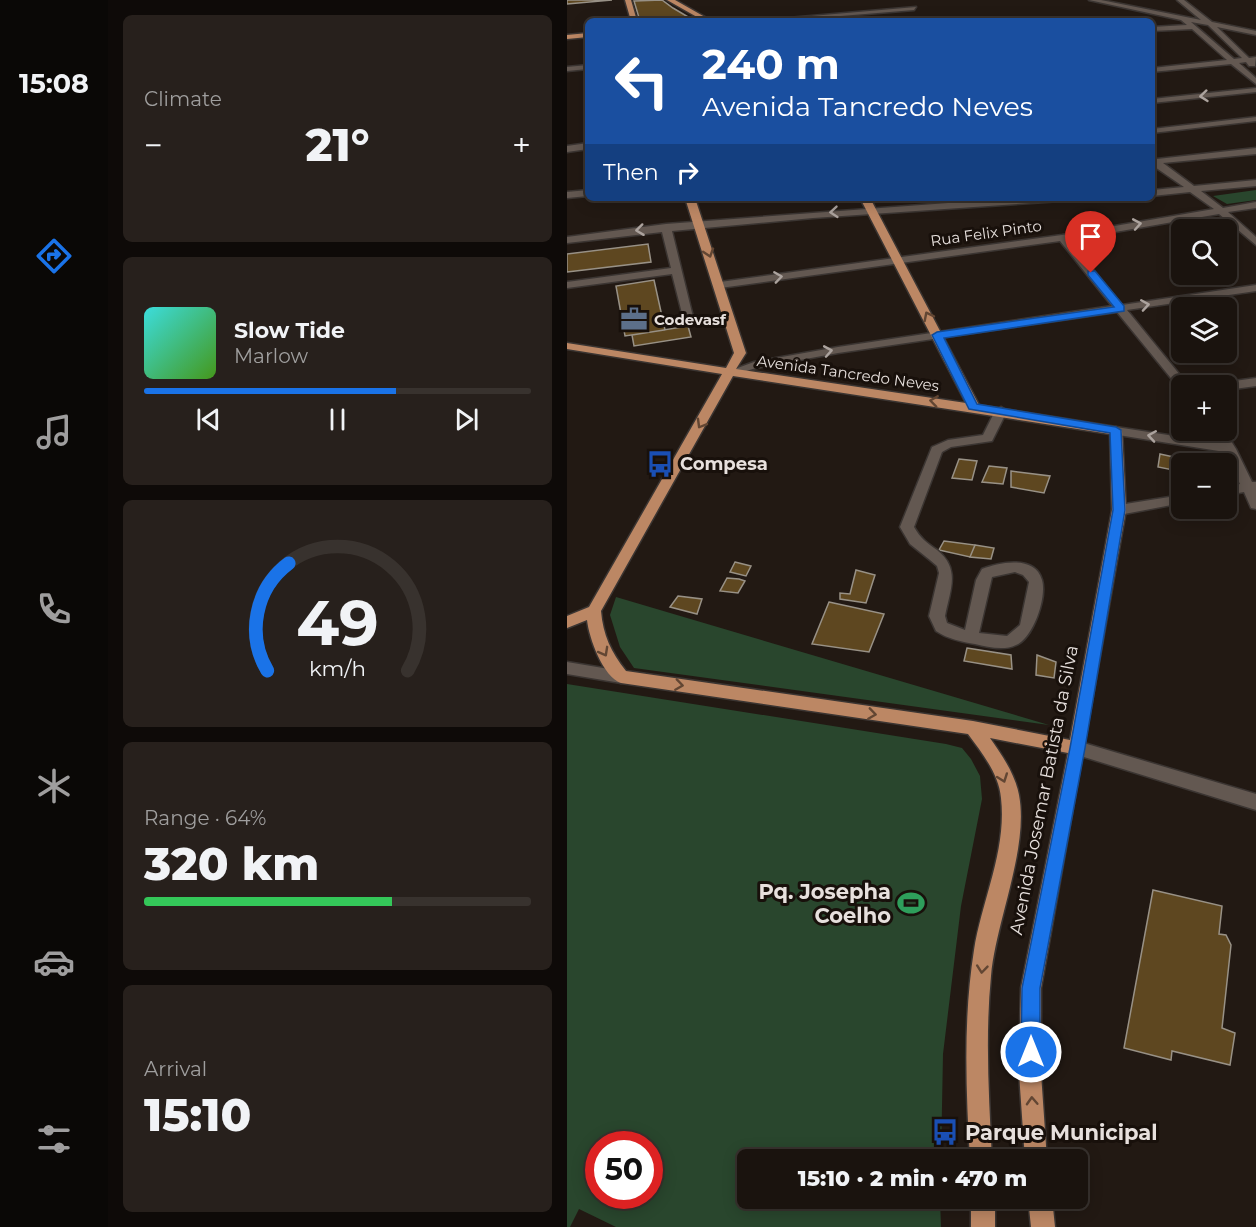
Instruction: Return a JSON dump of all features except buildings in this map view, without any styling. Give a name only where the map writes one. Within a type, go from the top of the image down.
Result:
[{"type":"main road","points":[[628,0],[633,18]]},
{"type":"main road","points":[[670,0],[703,18]]},
{"type":"main road","points":[[567,37],[585,35]]},
{"type":"main road","points":[[691,201],[740,353],[594,611],[595,634],[604,653],[621,677],[973,728],[1077,748]]},
{"type":"main road","points":[[867,201],[973,406]]},
{"type":"main road","name":"Avenida Tancredo Neves","points":[[567,346],[730,373],[973,406],[1116,430]]},
{"type":"main road","name":"Avenida Josemar Batista da Silva","points":[[1035,1149],[1030,1073],[1031,988],[1119,510],[1116,430]]},
{"type":"main road","points":[[567,622],[594,611]]},
{"type":"main road","points":[[973,728],[997,763],[1010,796],[1009,832],[984,948],[977,1013],[975,1046],[980,1149]]},
{"type":"main road","points":[[983,1209],[983,1227]]},
{"type":"main road","points":[[1041,1209],[1043,1227]]},
{"type":"street","points":[[795,18],[915,11],[913,0]]},
{"type":"street","points":[[1092,0],[1212,26],[1256,33]]},
{"type":"street","points":[[1128,7],[1138,0]]},
{"type":"street","points":[[1180,0],[1252,60],[1256,68]]},
{"type":"street","points":[[1165,15],[1192,11]]},
{"type":"street","points":[[1184,19],[1230,62],[1256,82]]},
{"type":"street","points":[[1155,29],[1212,26]]},
{"type":"street","points":[[1155,70],[1252,60]]},
{"type":"street","points":[[567,69],[585,67]]},
{"type":"street","points":[[1155,101],[1256,90]]},
{"type":"street","points":[[1155,131],[1254,121]]},
{"type":"street","points":[[567,140],[585,138]]},
{"type":"street","points":[[567,149],[585,146]]},
{"type":"street","points":[[1155,161],[1256,151]]},
{"type":"street","points":[[1155,162],[1219,209],[1256,242]]},
{"type":"street","points":[[1155,193],[1256,183]]},
{"type":"street","points":[[567,195],[585,193]]},
{"type":"street","points":[[567,240],[699,223],[1008,201]]},
{"type":"street","name":"Rua Felix Pinto","points":[[720,285],[1062,238],[1219,209],[1256,205]]},
{"type":"street","points":[[666,227],[689,321]]},
{"type":"street","points":[[1062,238],[1174,375]]},
{"type":"street","points":[[567,285],[676,270]]},
{"type":"street","points":[[730,373],[754,365],[937,335],[1256,288]]},
{"type":"street","points":[[1237,385],[1256,382]]},
{"type":"street","points":[[971,637],[983,580],[987,573],[1006,567],[1031,572],[1036,582],[1025,630],[1018,638],[1008,642],[971,637],[945,629],[938,623],[937,616],[945,573],[943,564],[935,555],[915,541],[907,527],[936,450],[946,444],[981,441],[988,438],[1001,411]]},
{"type":"street","name":"Avenida Tancredo Neves","points":[[1116,430],[1230,449]]},
{"type":"street","points":[[1225,441],[1252,486],[1256,505]]},
{"type":"street","points":[[1237,489],[1252,486]]},
{"type":"street","points":[[1119,510],[1171,501]]},
{"type":"street","points":[[567,668],[621,677]]},
{"type":"street","points":[[1077,748],[1256,801]]},
{"type":"green space","points":[[1256,190],[1256,200],[1227,204],[1213,196]]},
{"type":"green space","points":[[616,597],[1049,725],[634,668],[620,647],[610,615]]},
{"type":"green space","points":[[567,684],[962,748],[980,776],[982,799],[961,906],[943,1054],[941,1149],[737,1149],[737,1209],[940,1209],[941,1227],[616,1227],[579,1209],[570,1227],[567,1227]]},
{"type":"place","name":"Codevasf","points":[[634,319]]},
{"type":"place","name":"Compesa","points":[[660,464]]},
{"type":"place","name":"Pq. Josepha Coelho","points":[[911,903]]},
{"type":"place","name":"Parque Municipal","points":[[945,1132]]},
{"type":"route","points":[[1031,1052],[1031,988],[1119,510],[1116,430],[973,406],[937,335],[1121,309],[1091,273]]}]
